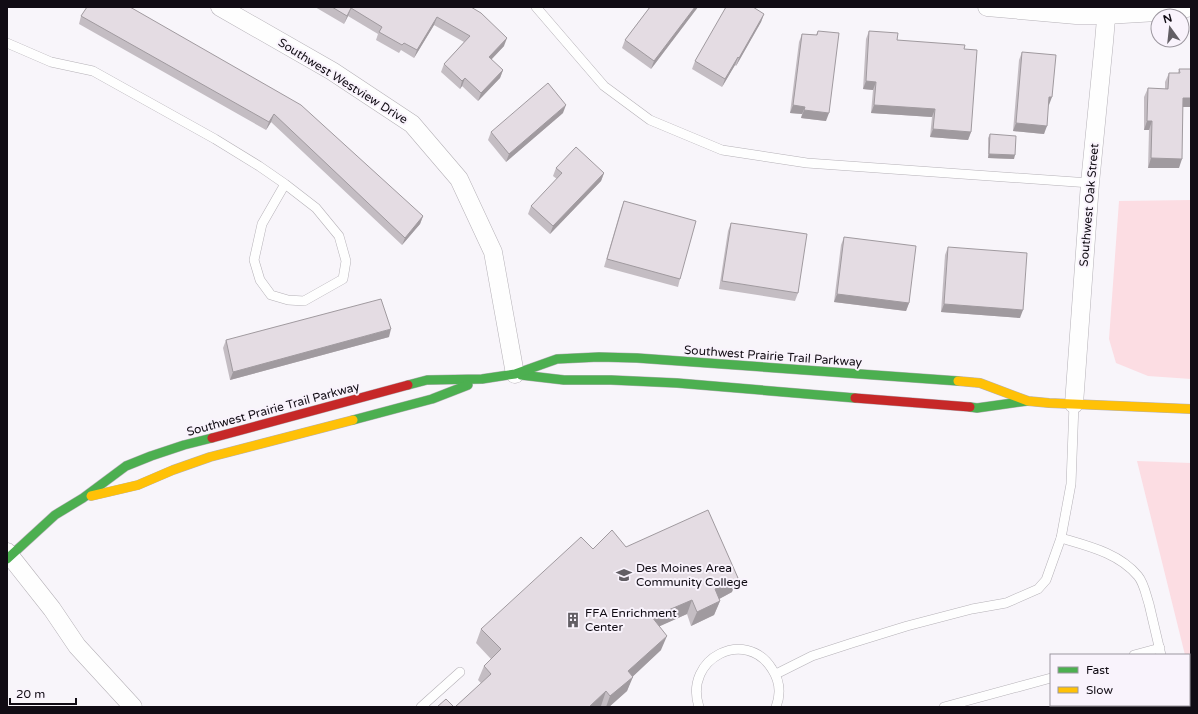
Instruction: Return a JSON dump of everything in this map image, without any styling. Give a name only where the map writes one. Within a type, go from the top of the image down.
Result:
[{"type":"street","name":"Southwest Westview Drive","points":[[220,7],[332,71],[412,124],[459,179],[493,252],[515,374]]},
{"type":"street","points":[[987,7],[1076,15],[1107,11],[1174,11],[1191,7]]},
{"type":"street","name":"Southwest Oak Street","points":[[1074,404],[1090,183],[1107,11]]},
{"type":"street","name":"Southwest Prairie Trail Parkway","points":[[8,555],[55,515],[83,498],[126,466],[184,445],[427,380],[482,379],[515,374],[557,359],[637,358],[980,383],[1028,401]]},
{"type":"street","name":"Southwest Prairie Trail Parkway","points":[[515,374],[564,380],[611,380],[677,383],[977,408],[1028,401],[1191,409]]},
{"type":"street","name":"Southwest Prairie Trail Parkway","points":[[83,498],[138,485],[173,470],[210,457],[262,442],[432,399],[482,379]]},
{"type":"street","points":[[8,555],[52,609],[77,646],[133,707]]},
{"type":"lane","points":[[536,7],[604,86],[650,120],[722,150],[807,163],[1090,183]]},
{"type":"lane","points":[[7,42],[51,62],[94,71],[215,139],[259,166],[285,184],[316,208],[339,236],[346,261],[343,279],[304,301],[288,300],[271,295],[260,280],[254,260],[262,224],[285,184]]},
{"type":"lane","points":[[776,674],[812,656],[852,643],[907,626],[1006,603],[1038,589],[1046,580],[1061,538],[1071,484],[1074,404]]},
{"type":"lane","points":[[1061,538],[1095,548],[1111,555],[1125,564],[1138,576],[1145,591],[1161,651],[1141,654]]},
{"type":"lane","points":[[699,707],[696,700],[696,690],[697,680],[701,670],[715,656],[734,650],[744,650],[754,653],[763,658],[770,665],[776,674],[779,686],[779,699],[776,707]]},
{"type":"lane","points":[[421,707],[460,672]]},
{"type":"lane","points":[[944,707],[1050,678]]},
{"type":"shaded area","points":[[1191,200],[1191,379],[1148,376],[1116,363],[1109,339],[1119,201]]},
{"type":"shaded area","points":[[1137,461],[1191,463],[1191,679],[1190,654],[1185,654]]},
{"type":"building","points":[[87,7],[130,7],[301,105],[423,216],[405,238],[274,114],[269,122],[81,16]]},
{"type":"building","points":[[332,7],[471,7],[481,13],[507,38],[489,57],[503,70],[481,93],[465,78],[462,81],[444,64],[470,36],[437,17],[417,50],[404,43],[402,45],[379,32],[382,27],[351,8],[347,16]]},
{"type":"building","points":[[650,7],[695,7],[654,61],[625,40]]},
{"type":"building","points":[[726,7],[753,7],[764,14],[739,58],[738,57],[725,79],[695,61]]},
{"type":"building","points":[[818,31],[839,33],[829,113],[804,110],[805,107],[793,105],[802,34],[817,35]]},
{"type":"building","points":[[869,31],[898,33],[897,40],[965,45],[964,49],[977,50],[971,132],[933,129],[935,109],[874,105],[876,82],[866,81]]},
{"type":"building","points":[[1022,52],[1056,55],[1052,97],[1049,97],[1047,126],[1016,123]]},
{"type":"building","points":[[1179,69],[1191,69],[1191,98],[1183,98],[1182,159],[1151,158],[1152,121],[1147,121],[1148,88],[1168,89],[1169,73],[1180,73]]},
{"type":"building","points":[[548,83],[566,105],[509,154],[491,132]]},
{"type":"building","points":[[990,134],[1016,136],[1015,155],[989,154]]},
{"type":"building","points":[[576,147],[604,173],[553,226],[531,206],[562,173],[556,168]]},
{"type":"building","points":[[624,201],[696,221],[680,279],[607,259]]},
{"type":"building","points":[[731,223],[807,234],[798,293],[722,281]]},
{"type":"building","points":[[844,237],[916,246],[909,303],[837,294]]},
{"type":"building","points":[[948,247],[1027,253],[1023,310],[944,304]]},
{"type":"building","points":[[381,299],[391,329],[233,372],[226,340]]},
{"type":"building","name":"FFA Enrichment Center","points":[[708,510],[738,578],[715,589],[720,601],[697,612],[692,600],[652,617],[667,636],[628,671],[633,677],[610,696],[606,691],[589,707],[455,707],[491,674],[484,666],[501,649],[481,629],[581,537],[593,549],[612,530],[626,547]]},
{"type":"building","points":[[446,699],[454,707],[437,707]]},
{"type":"traffic: fast","points":[[408,385],[427,380],[482,379],[515,374],[557,359],[599,357],[637,358],[958,381]]},
{"type":"traffic: fast","points":[[521,375],[564,380],[611,380],[677,383],[855,398]]},
{"type":"traffic: fast","points":[[353,420],[432,399],[468,385]]},
{"type":"traffic: fast","points":[[970,407],[977,408],[1027,401]]},
{"type":"traffic: fast","points":[[7,559],[55,515],[83,498],[126,466],[184,445],[212,438]]},
{"type":"traffic: slow","points":[[958,381],[980,383],[1028,401],[1191,409]]},
{"type":"traffic: slow","points":[[91,496],[138,485],[173,470],[210,457],[353,420]]},
{"type":"traffic: jam","points":[[212,438],[408,385]]},
{"type":"traffic: jam","points":[[855,398],[970,407]]},
{"type":"place","name":"Des Moines Area Community College","points":[[624,575]]},
{"type":"place","name":"FFA Enrichment Center","points":[[573,620]]}]
